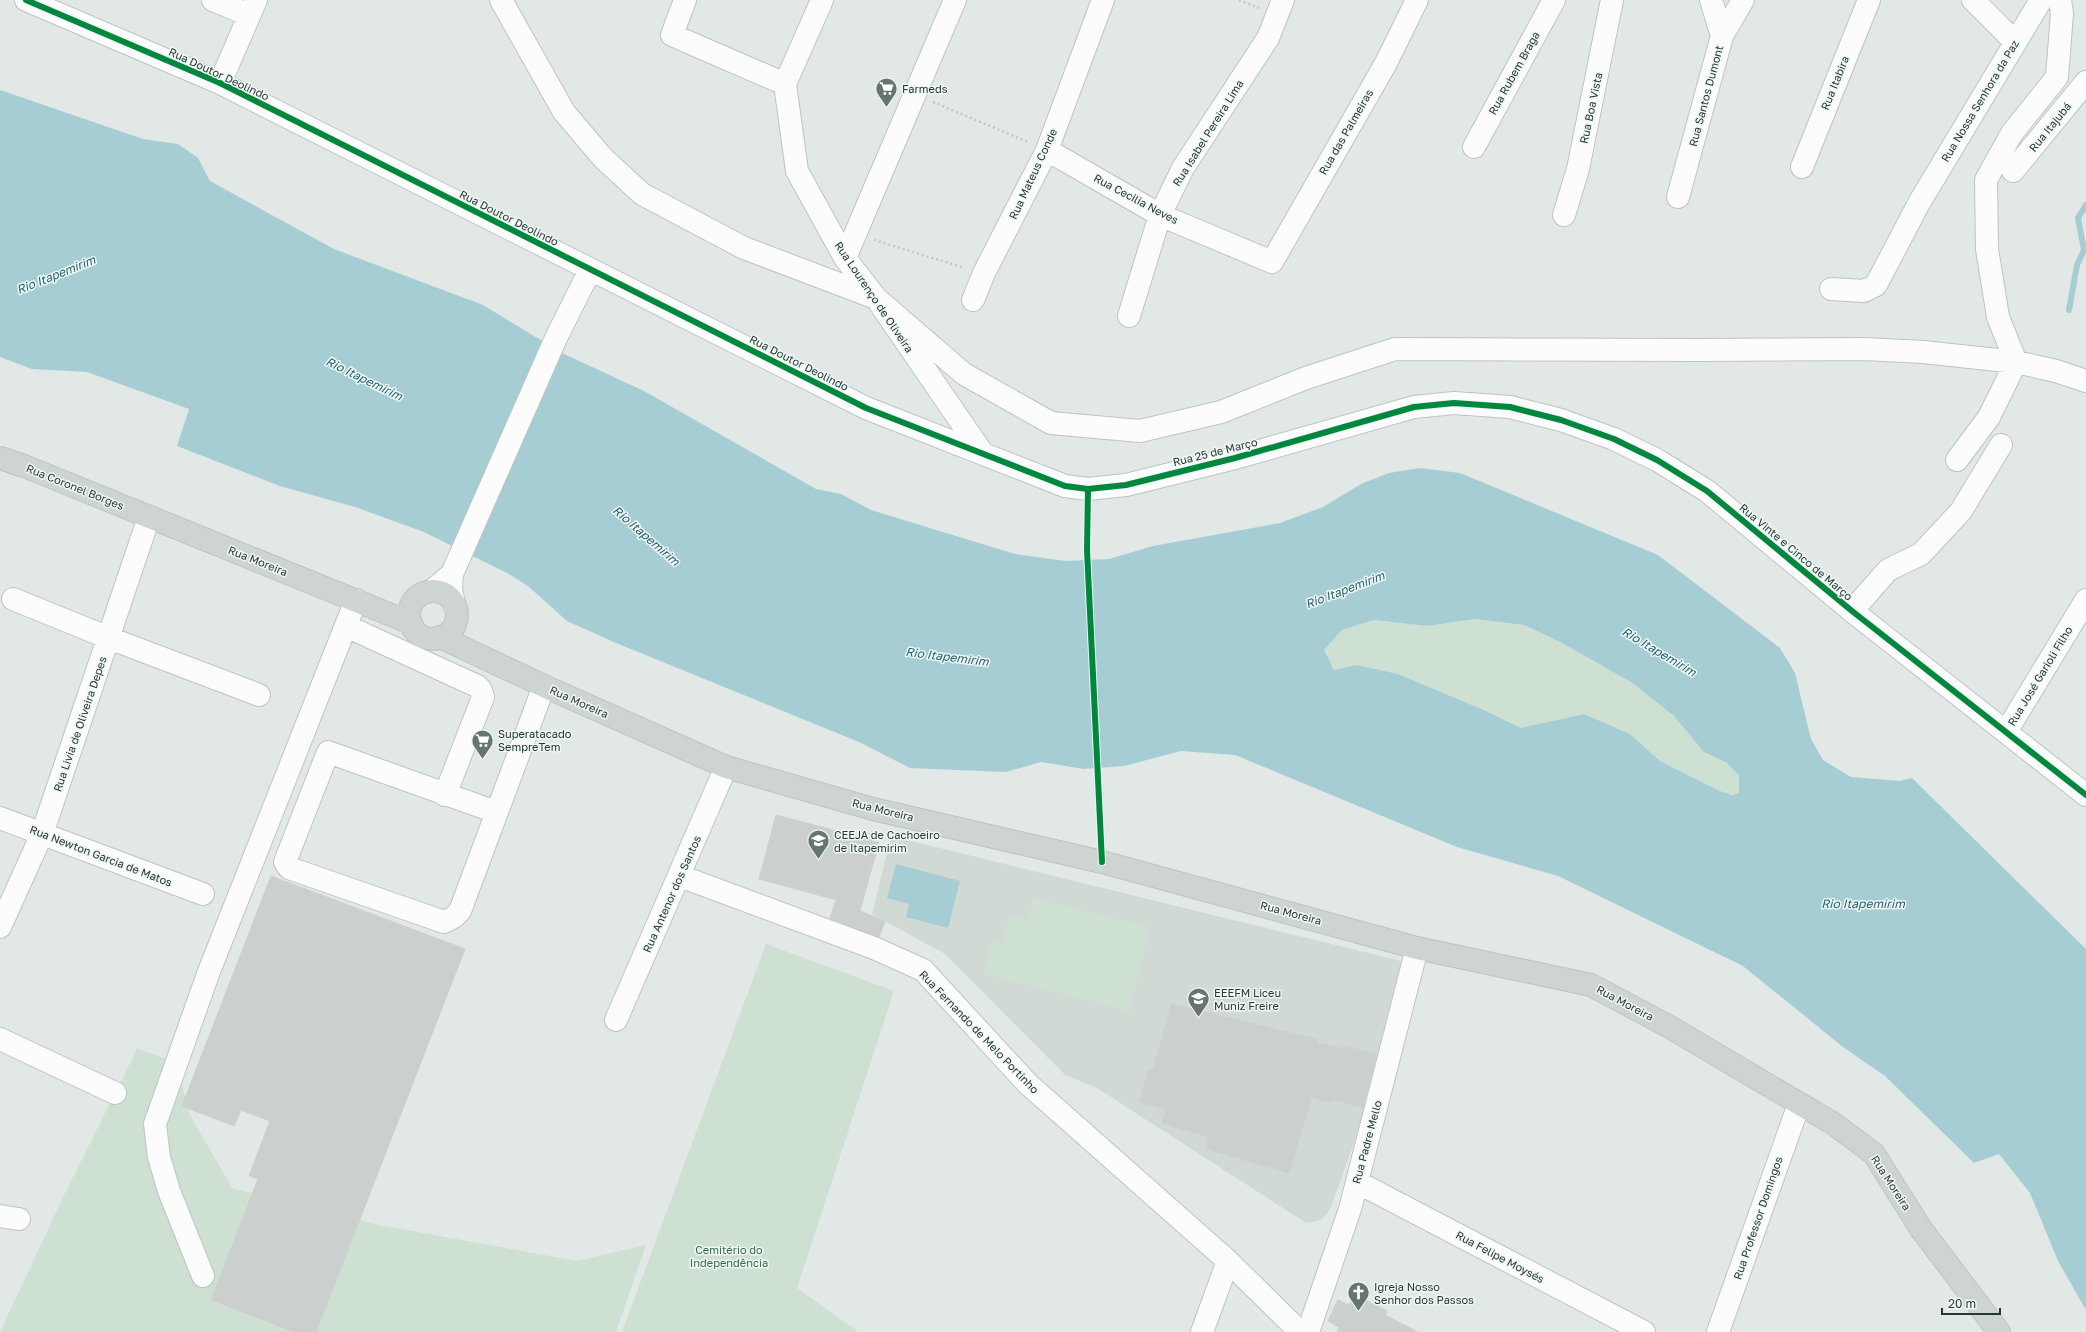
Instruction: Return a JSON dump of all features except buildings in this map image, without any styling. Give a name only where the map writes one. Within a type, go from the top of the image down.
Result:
[{"type":"main road","name":"Rua Coronel Borges","points":[[0,458],[149,517]]},
{"type":"main road","name":"Rua Moreira","points":[[149,517],[411,623]]},
{"type":"main road","points":[[455,610],[453,627],[445,635],[434,639],[423,637],[414,629],[411,623],[410,607],[424,594],[437,591],[448,596],[455,610],[477,654]]},
{"type":"main road","name":"Rua Moreira","points":[[361,602],[424,594]]},
{"type":"main road","name":"Rua Moreira","points":[[440,637],[544,686],[726,767],[874,809],[1117,866],[1418,948],[1591,985],[1668,1026],[1834,1124],[1874,1154],[1921,1230],[1999,1332]]},
{"type":"street","name":"Rua Doutor Deolindo","points":[[26,0],[220,83],[866,408],[983,454]]},
{"type":"street","points":[[212,0],[253,7],[220,83]]},
{"type":"street","points":[[501,0],[564,112],[603,158],[642,194],[744,248],[876,298],[964,374],[1051,424],[1140,431],[1221,412],[1306,378],[1395,348],[1691,350],[1865,349],[1923,352],[2016,362],[2056,371],[2086,381]]},
{"type":"street","points":[[685,0],[672,34],[785,84],[822,0]]},
{"type":"street","points":[[845,258],[955,0]]},
{"type":"street","name":"Rua Mateus Conde","points":[[974,300],[984,274],[1047,150],[1103,0]]},
{"type":"street","name":"Rua Isabel Pereira Lima","points":[[1129,316],[1160,215],[1183,168],[1268,38],[1283,0]]},
{"type":"street","name":"Rua das Palmeiras","points":[[1272,262],[1386,63],[1417,0]]},
{"type":"street","name":"Rua Rubem Braga","points":[[1474,147],[1554,0]]},
{"type":"street","name":"Rua Boa Vista","points":[[1564,215],[1578,169],[1612,0]]},
{"type":"street","points":[[1711,0],[1722,36]]},
{"type":"street","name":"Rua Santos Dumont","points":[[1678,197],[1722,36],[1743,0]]},
{"type":"street","name":"Rua Itabira","points":[[1802,167],[1869,0]]},
{"type":"street","points":[[1973,0],[2015,42]]},
{"type":"street","name":"Rua Nossa Senhora da Paz","points":[[1831,289],[1864,291],[1876,285],[1919,203],[2041,0]]},
{"type":"street","points":[[1957,460],[1990,417],[2016,362],[1998,317],[1987,249],[1986,180],[2012,134],[2057,77],[2062,13],[2060,0]]},
{"type":"street","name":"Rua Itajubá","points":[[2013,171],[2086,82]]},
{"type":"street","name":"Rua Lourenço de Oliveira","points":[[785,84],[797,171],[845,258],[876,298],[983,454]]},
{"type":"street","name":"Rua Cecilia Neves","points":[[1047,150],[1160,215],[1272,262]]},
{"type":"street","points":[[455,610],[451,589],[455,569],[556,338],[590,270]]},
{"type":"street","name":"Rua 25 de Março","points":[[983,454],[1041,478],[1065,486],[1088,489],[1126,484],[1220,462],[1414,407],[1454,403]]},
{"type":"street","name":"Rua Vinte e Cinco de Março","points":[[1454,403],[1510,407],[1561,420],[1614,438],[1657,460],[1707,491],[1852,611],[2086,795]]},
{"type":"street","points":[[1852,611],[1888,570],[1921,554],[1961,511],[2002,445]]},
{"type":"street","name":"Rua Livia de Oliveira Depes","points":[[0,927],[42,834],[149,517]]},
{"type":"street","points":[[424,594],[455,569]]},
{"type":"street","points":[[13,599],[109,638],[260,695]]},
{"type":"street","name":"Rua José Garioli Filho","points":[[2006,732],[2086,600]]},
{"type":"street","points":[[203,1276],[169,1191],[159,1157],[156,1124],[210,966],[291,760],[346,626],[361,602]]},
{"type":"street","points":[[346,626],[477,686],[482,690],[484,697],[445,794]]},
{"type":"street","points":[[496,812],[328,752],[285,862],[289,868],[444,922],[454,917],[460,911],[544,686]]},
{"type":"street","name":"Rua Antenor dos Santos","points":[[616,1020],[680,876],[726,767]]},
{"type":"street","name":"Rua Newton Garcia de Matos","points":[[0,818],[203,894]]},
{"type":"street","name":"Rua Fernando de Melo Portinho","points":[[680,876],[874,948],[923,970],[1028,1084],[1228,1261],[1300,1332]]},
{"type":"street","name":"Rua Padre Mello","points":[[1308,1332],[1350,1209],[1418,948]]},
{"type":"street","points":[[0,1039],[114,1093]]},
{"type":"street","name":"Rua Professor Domingos","points":[[1718,1332],[1798,1104]]},
{"type":"street","name":"Rua Felipe Moysés","points":[[1357,1182],[1644,1332]]},
{"type":"street","points":[[1202,1332],[1228,1261]]},
{"type":"path","points":[[915,94],[1047,150]]},
{"type":"path","points":[[855,234],[984,274]]},
{"type":"shaded area","name":"EEEFM Liceu Muniz Freire","points":[[891,836],[1405,962],[1365,1112],[1330,1210],[1321,1220],[1306,1223],[1097,1088],[1065,1075],[945,954],[872,914]]},
{"type":"green space","points":[[1475,619],[1524,625],[1560,642],[1631,682],[1674,716],[1704,752],[1727,763],[1739,776],[1739,793],[1732,795],[1720,791],[1660,761],[1630,734],[1584,714],[1521,728],[1486,711],[1398,674],[1357,665],[1334,670],[1323,650],[1342,630],[1374,620],[1427,626]]},
{"type":"green space","points":[[1033,898],[1150,927],[1129,1011],[983,974],[992,941],[1002,943],[1010,915],[1027,919]]},
{"type":"green space","name":"Cemitério do Independência","points":[[766,944],[894,991],[797,1288],[859,1332],[622,1332]]},
{"type":"green space","points":[[137,1049],[176,1062],[190,1115],[232,1188],[379,1225],[577,1261],[646,1245],[616,1332],[0,1332],[65,1193]]},
{"type":"water","name":"Rio Itapemirim","points":[[0,90],[143,139],[178,144],[198,158],[210,181],[334,249],[483,305],[562,353],[644,391],[816,489],[841,494],[871,510],[1015,554],[1066,561],[1109,559],[1153,546],[1280,523],[1323,507],[1361,484],[1389,473],[1420,468],[1460,473],[1658,555],[1780,648],[1795,673],[1811,739],[1823,760],[1851,777],[1900,781],[1912,778],[2086,949],[2086,1310],[2058,1261],[2030,1193],[1999,1154],[1974,1163],[1885,1076],[1843,1047],[1743,966],[1558,876],[1457,847],[1235,755],[1181,751],[1124,766],[1084,769],[1041,762],[1006,772],[910,768],[859,742],[616,643],[567,621],[528,586],[509,574],[424,532],[355,507],[280,486],[177,446],[189,409],[87,372],[32,369],[0,357]],"holes":[[[1475,619],[1524,625],[1560,642],[1631,682],[1674,716],[1704,752],[1727,763],[1739,776],[1739,793],[1732,795],[1720,791],[1660,761],[1630,734],[1584,714],[1521,728],[1486,711],[1398,674],[1357,665],[1334,670],[1324,650],[1342,630],[1374,620],[1427,626]]]},
{"type":"water","points":[[896,864],[960,881],[948,928],[906,917],[909,904],[887,898]]},
{"type":"waterway","points":[[2069,310],[2077,265],[2084,250],[2078,218],[2086,205]]},
{"type":"cycle path","points":[[26,0],[220,83],[866,408],[1065,486],[1088,489],[1126,485],[1235,458],[1414,407],[1454,403],[1510,407],[1561,420],[1614,439],[1657,460],[1707,491],[1852,611],[2086,795]]},
{"type":"cycle path","points":[[1088,489],[1087,550],[1102,862]]},
{"type":"place","name":"Farmeds","points":[[886,108]]},
{"type":"place","name":"Superatacado SempreTem","points":[[482,760]]},
{"type":"place","name":"CEEJA de Cachoeiro de Itapemirim","points":[[819,860]]},
{"type":"place","name":"EEEFM Liceu Muniz Freire","points":[[1199,1018]]},
{"type":"place","name":"Igreja Nosso Senhor dos Passos","points":[[1359,1312]]}]
